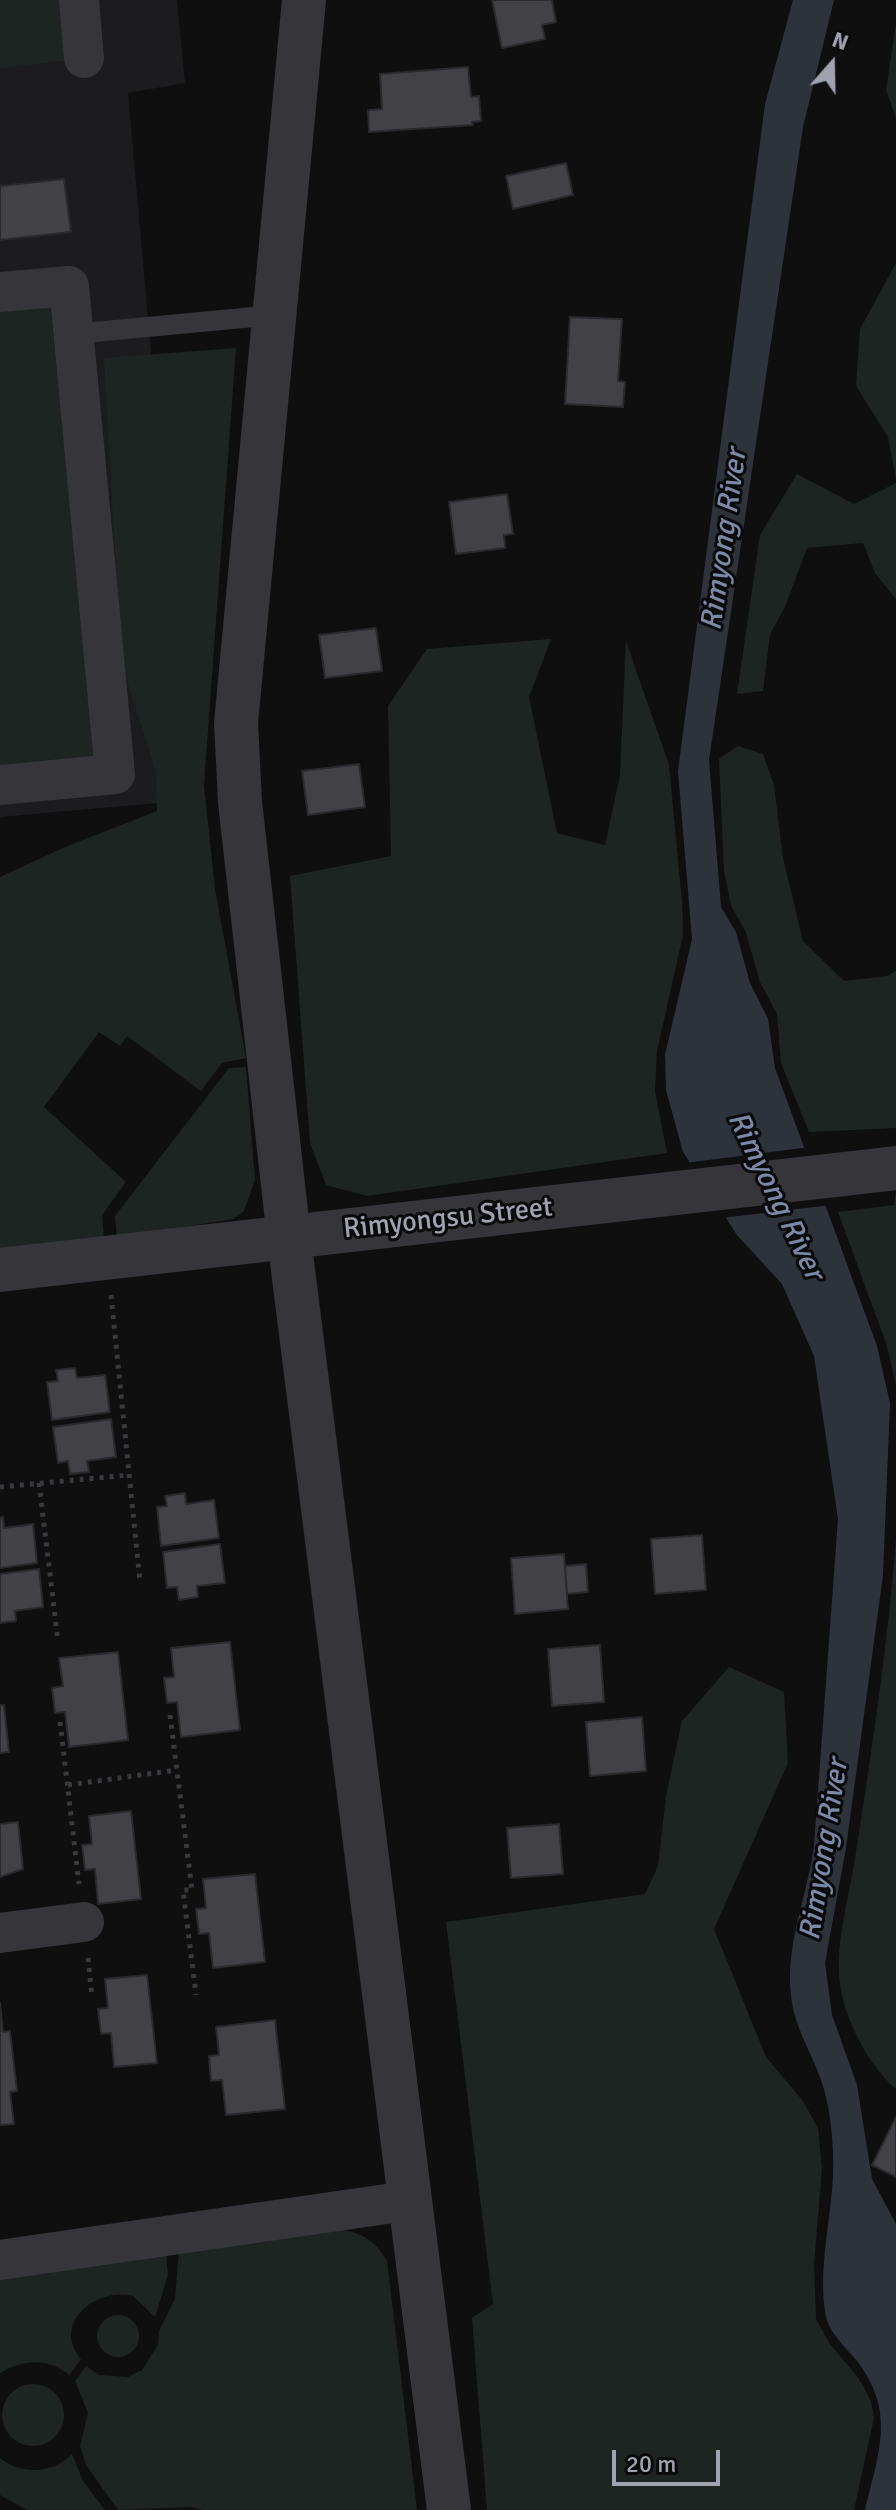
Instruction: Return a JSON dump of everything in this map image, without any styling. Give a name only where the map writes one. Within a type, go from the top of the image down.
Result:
[{"type":"street","points":[[79,0],[84,58]]},
{"type":"street","points":[[304,0],[236,723],[240,802],[289,1238],[407,2201],[449,2510]]},
{"type":"street","points":[[0,292],[69,286],[115,774],[0,785]]},
{"type":"street","name":"Rimyongsu Street","points":[[0,1270],[889,1168]]},
{"type":"street","points":[[0,1933],[84,1922]]},
{"type":"street","points":[[0,2260],[407,2201]]},
{"type":"lane","points":[[73,334],[275,315]]},
{"type":"path","points":[[107,1258],[140,1582]]},
{"type":"path","points":[[0,1487],[129,1475]]},
{"type":"path","points":[[39,1483],[58,1641]]},
{"type":"path","points":[[170,1715],[192,1890],[183,1890],[196,1995]]},
{"type":"path","points":[[60,1722],[92,1997]]},
{"type":"path","points":[[68,1785],[177,1770]]},
{"type":"shaded area","points":[[0,0],[177,0],[185,83],[128,93],[191,800],[0,817]]},
{"type":"shaded area","points":[[0,0],[64,0],[71,60],[0,68]]},
{"type":"shaded area","points":[[896,24],[896,118],[886,90]]},
{"type":"shaded area","points":[[896,263],[896,480],[888,437],[856,386],[860,329]]},
{"type":"shaded area","points":[[49,295],[98,760],[0,770],[0,300]]},
{"type":"shaded area","points":[[236,348],[204,785],[215,889],[246,1058],[222,1063],[201,1091],[127,1036],[120,1046],[99,1032],[44,1107],[126,1182],[102,1215],[104,1239],[0,1250],[0,877],[65,847],[157,811],[156,772],[121,662],[104,358]]},
{"type":"shaded area","points":[[797,474],[854,504],[896,483],[896,599],[875,573],[863,543],[807,548],[785,607],[770,634],[763,691],[737,694],[760,535]]},
{"type":"shaded area","points":[[551,639],[529,697],[557,833],[605,845],[620,775],[626,641],[669,765],[683,935],[657,1051],[655,1091],[667,1153],[367,1196],[326,1185],[310,1143],[290,876],[391,856],[388,706],[427,649]]},
{"type":"shaded area","points":[[738,746],[763,754],[774,785],[783,858],[803,941],[844,981],[887,976],[896,971],[896,1128],[809,1132],[781,1063],[777,1014],[760,982],[745,930],[731,906],[724,871],[719,759]]},
{"type":"shaded area","points":[[246,1067],[255,1180],[244,1211],[233,1219],[117,1238],[115,1216],[229,1068]]},
{"type":"shaded area","points":[[896,1190],[896,1385],[887,1346],[838,1212],[894,1205]]},
{"type":"shaded area","points":[[896,1538],[896,2089],[877,2069],[854,2030],[841,1990],[839,1956],[879,1695]]},
{"type":"shaded area","points":[[729,1667],[784,1692],[788,1763],[714,1929],[766,2057],[803,2101],[818,2128],[822,2169],[814,2264],[816,2319],[830,2344],[859,2379],[871,2401],[874,2418],[854,2510],[487,2510],[472,2318],[493,2304],[446,1922],[645,1894],[658,1866],[666,1796],[682,1721]]},
{"type":"shaded area","points":[[341,2230],[368,2239],[387,2261],[417,2510],[203,2510],[189,2507],[118,2510],[86,2465],[80,2446],[88,2413],[75,2381],[86,2366],[99,2375],[128,2377],[142,2370],[158,2345],[159,2331],[175,2299],[179,2251]]},
{"type":"shaded area","points":[[166,2253],[168,2275],[155,2317],[133,2296],[105,2297],[92,2302],[75,2321],[71,2333],[73,2346],[81,2359],[69,2375],[52,2365],[35,2362],[17,2365],[0,2373],[0,2274]]},
{"type":"shaded area","points":[[118,2315],[133,2321],[139,2336],[133,2351],[118,2357],[103,2351],[97,2336],[103,2321]]},
{"type":"shaded area","points":[[33,2384],[45,2386],[55,2393],[62,2403],[62,2427],[55,2437],[45,2444],[33,2446],[21,2444],[11,2437],[4,2427],[2,2415],[4,2403],[11,2393],[21,2386]]},
{"type":"shaded area","points":[[72,2454],[83,2481],[105,2510],[27,2510],[0,2495],[0,2458],[17,2467],[37,2470],[56,2465]]},
{"type":"water","name":"Rimyong River","points":[[793,0],[834,0],[803,127],[709,760],[721,907],[736,932],[750,983],[768,1019],[775,1068],[877,1346],[890,1403],[883,1575],[846,1848],[825,1963],[832,2015],[857,2085],[872,2179],[896,2224],[896,2510],[865,2510],[879,2451],[880,2415],[869,2380],[834,2334],[826,2317],[823,2276],[832,2193],[831,2125],[824,2089],[799,2028],[791,1995],[791,1957],[814,1845],[838,1519],[814,1356],[782,1284],[737,1235],[683,1152],[666,1090],[665,1055],[692,939],[678,771],[765,104]]},
{"type":"pier","points":[[810,1147],[831,1205],[721,1218],[685,1163]]},
{"type":"building","points":[[492,0],[552,0],[556,22],[542,25],[545,39],[502,48]]},
{"type":"building","points":[[468,67],[471,97],[479,96],[481,121],[472,122],[473,125],[369,132],[368,110],[382,109],[380,74]]},
{"type":"building","points":[[566,163],[573,195],[513,209],[506,176]]},
{"type":"building","points":[[64,179],[71,232],[0,240],[0,186]]},
{"type":"building","points":[[570,317],[622,319],[618,381],[625,382],[623,407],[565,404]]},
{"type":"building","points":[[507,494],[513,534],[504,535],[505,548],[456,554],[449,502]]},
{"type":"building","points":[[376,628],[382,671],[325,678],[319,635]]},
{"type":"building","points":[[359,764],[365,807],[308,815],[302,771]]},
{"type":"building","points":[[75,1368],[77,1378],[105,1375],[110,1412],[52,1420],[47,1382],[58,1381],[56,1370]]},
{"type":"building","points":[[111,1419],[116,1457],[87,1461],[89,1472],[70,1474],[68,1461],[58,1463],[53,1427]]},
{"type":"building","points":[[185,1493],[186,1504],[214,1500],[219,1538],[161,1546],[157,1507],[167,1506],[165,1496]]},
{"type":"building","points":[[3,1517],[4,1528],[33,1524],[37,1563],[0,1568],[0,1518]]},
{"type":"building","points":[[702,1535],[706,1590],[655,1594],[651,1539]]},
{"type":"building","points":[[220,1544],[225,1583],[197,1586],[198,1597],[179,1600],[177,1587],[167,1588],[163,1552]]},
{"type":"building","points":[[564,1554],[568,1609],[515,1614],[511,1558]]},
{"type":"building","points":[[586,1564],[588,1592],[567,1594],[565,1566]]},
{"type":"building","points":[[39,1569],[43,1607],[15,1611],[16,1621],[0,1623],[0,1574]]},
{"type":"building","points":[[230,1642],[240,1730],[181,1737],[177,1702],[167,1703],[164,1678],[174,1677],[171,1648]]},
{"type":"building","points":[[600,1645],[604,1702],[552,1706],[548,1649]]},
{"type":"building","points":[[118,1652],[128,1740],[69,1747],[65,1712],[55,1713],[52,1688],[63,1686],[59,1658]]},
{"type":"building","points":[[0,1705],[4,1705],[9,1752],[0,1753]]},
{"type":"building","points":[[642,1717],[646,1771],[590,1776],[586,1722]]},
{"type":"building","points":[[131,1811],[141,1899],[98,1904],[95,1869],[85,1870],[82,1845],[92,1844],[89,1816]]},
{"type":"building","points":[[18,1822],[23,1869],[0,1877],[0,1824]]},
{"type":"building","points":[[559,1824],[563,1874],[511,1878],[507,1828]]},
{"type":"building","points":[[255,1874],[265,1962],[213,1968],[209,1933],[199,1934],[196,1909],[206,1908],[203,1879]]},
{"type":"building","points":[[147,1975],[157,2063],[114,2067],[111,2033],[101,2034],[98,2009],[108,2008],[105,1979]]},
{"type":"building","points":[[0,2003],[3,2032],[10,2031],[17,2091],[10,2092],[14,2124],[0,2125]]},
{"type":"building","points":[[275,2020],[285,2109],[226,2115],[222,2080],[211,2081],[209,2056],[219,2055],[216,2027]]},
{"type":"building","points":[[896,2117],[896,2177],[872,2165]]}]
